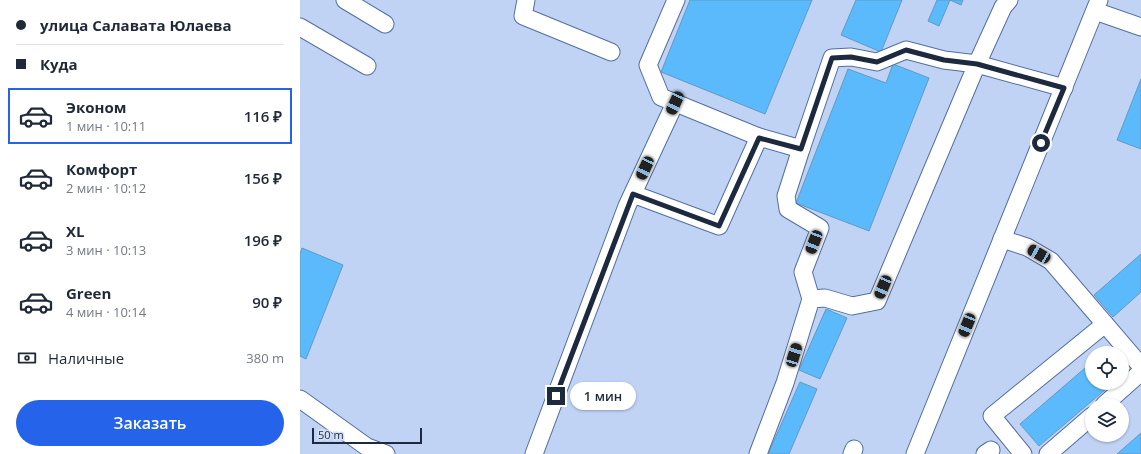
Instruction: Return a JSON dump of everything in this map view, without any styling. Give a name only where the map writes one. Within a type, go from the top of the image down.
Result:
[{"type":"street","points":[[345,0],[385,24]]},
{"type":"street","points":[[526,0],[523,16],[611,52]]},
{"type":"street","points":[[676,0],[648,65],[661,97],[759,138],[801,149]]},
{"type":"street","points":[[811,299],[825,298],[852,306],[877,301],[977,64],[1003,7],[1009,0]]},
{"type":"street","points":[[915,454],[1097,5],[1141,27]]},
{"type":"street","points":[[300,27],[367,66]]},
{"type":"street","points":[[758,454],[785,384],[811,299],[803,272],[820,228],[788,209],[786,196],[832,58],[851,57],[877,62],[906,50],[944,60],[977,64],[1064,88]]},
{"type":"street","points":[[534,454],[633,194],[675,103]]},
{"type":"street","points":[[633,194],[719,226],[759,138]]},
{"type":"street","points":[[1002,239],[1028,248],[1051,261],[1105,324],[1140,373],[1112,398]]},
{"type":"street","points":[[1023,454],[992,416],[1105,324]]},
{"type":"street","points":[[300,399],[367,447],[386,454]]},
{"type":"street","points":[[1048,454],[1085,422]]},
{"type":"building","points":[[690,0],[812,0],[765,114],[661,72]]},
{"type":"building","points":[[856,0],[902,0],[881,52],[841,35]]},
{"type":"building","points":[[937,0],[950,0],[939,26],[928,21]]},
{"type":"building","points":[[950,0],[963,0],[961,5]]},
{"type":"building","points":[[893,64],[929,78],[869,231],[796,203],[848,69],[886,83]]},
{"type":"building","points":[[1141,79],[1141,149],[1117,140]]},
{"type":"building","points":[[302,248],[343,265],[306,359],[300,356],[300,254]]},
{"type":"building","points":[[1141,254],[1141,292],[1113,317],[1094,295]]},
{"type":"building","points":[[826,309],[847,318],[820,379],[799,370]]},
{"type":"building","points":[[1085,368],[1085,390],[1105,390],[1095,398],[1085,398],[1085,407],[1039,446],[1020,424]]},
{"type":"building","points":[[800,382],[817,389],[789,454],[768,454]]},
{"type":"building","points":[[1141,433],[1141,454],[1117,454]]},
{"type":"route","points":[[556,396],[627,206],[633,194],[719,226],[759,138],[801,149],[832,58],[851,57],[877,62],[906,50],[944,60],[977,64],[1064,88],[1041,143]]}]
